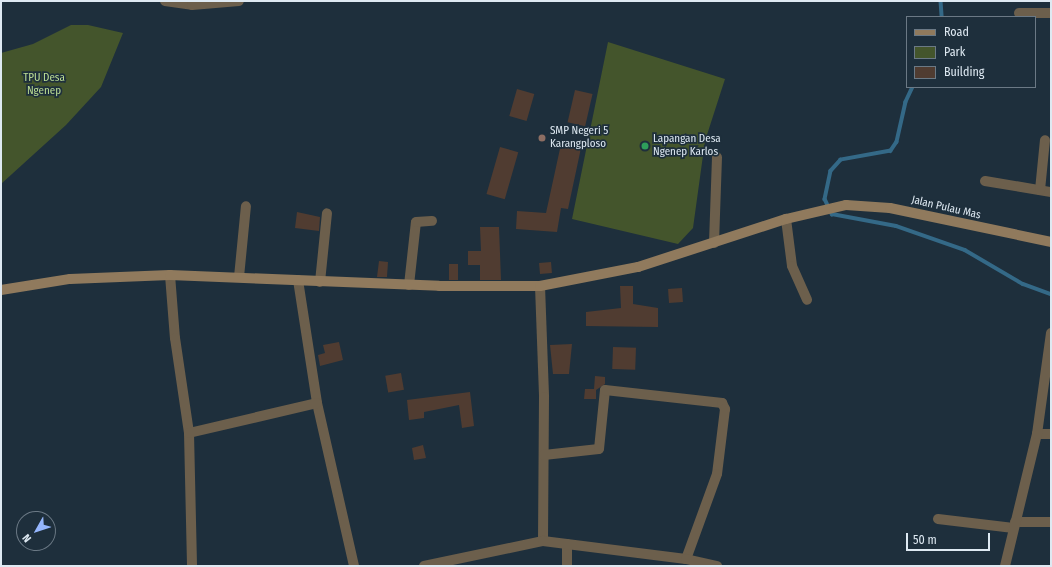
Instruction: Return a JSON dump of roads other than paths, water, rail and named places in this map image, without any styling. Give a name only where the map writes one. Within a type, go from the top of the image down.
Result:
[{"type":"street","points":[[165,1],[192,5],[238,1]]},
{"type":"street","points":[[1019,13],[1051,13]]},
{"type":"street","points":[[1040,190],[1045,140]]},
{"type":"street","points":[[714,243],[718,157]]},
{"type":"street","points":[[985,181],[1051,192]]},
{"type":"street","points":[[239,277],[246,206]]},
{"type":"street","name":"Jalan Pulau Mas","points":[[1,290],[78,278],[170,275],[409,285],[540,286],[638,267],[786,219],[813,211],[836,207],[890,208],[1051,242]]},
{"type":"street","points":[[320,282],[327,213]]},
{"type":"street","points":[[786,219],[792,266],[807,300]]},
{"type":"street","points":[[409,285],[416,222],[432,221]]},
{"type":"street","points":[[170,275],[175,338],[189,433],[192,566]]},
{"type":"street","points":[[298,280],[317,403],[354,566]]},
{"type":"street","points":[[540,286],[544,455],[543,541]]},
{"type":"street","points":[[1005,566],[1037,434],[1051,333]]},
{"type":"street","points":[[544,455],[599,449],[604,390],[722,403],[725,409],[717,474],[686,559]]},
{"type":"street","points":[[189,433],[317,403]]},
{"type":"street","points":[[1037,434],[1051,434]]},
{"type":"street","points":[[938,519],[1014,525],[1051,522]]},
{"type":"street","points":[[424,566],[543,541],[686,559],[717,566]]},
{"type":"street","points":[[566,544],[567,566]]},
{"type":"waterway","points":[[941,1],[942,16]]},
{"type":"waterway","points":[[913,88],[906,102],[897,142],[891,151],[841,160],[831,171],[825,199],[832,214],[896,226],[965,250],[1023,284],[1051,294]]},
{"type":"place","name":"SMP Negeri 5 Karangploso","points":[[542,138]]},
{"type":"place","name":"Lapangan Desa Ngenep Karlos","points":[[645,146]]},
{"type":"park label","name":"TPU Desa Ngenep","points":[[44,85]]}]
